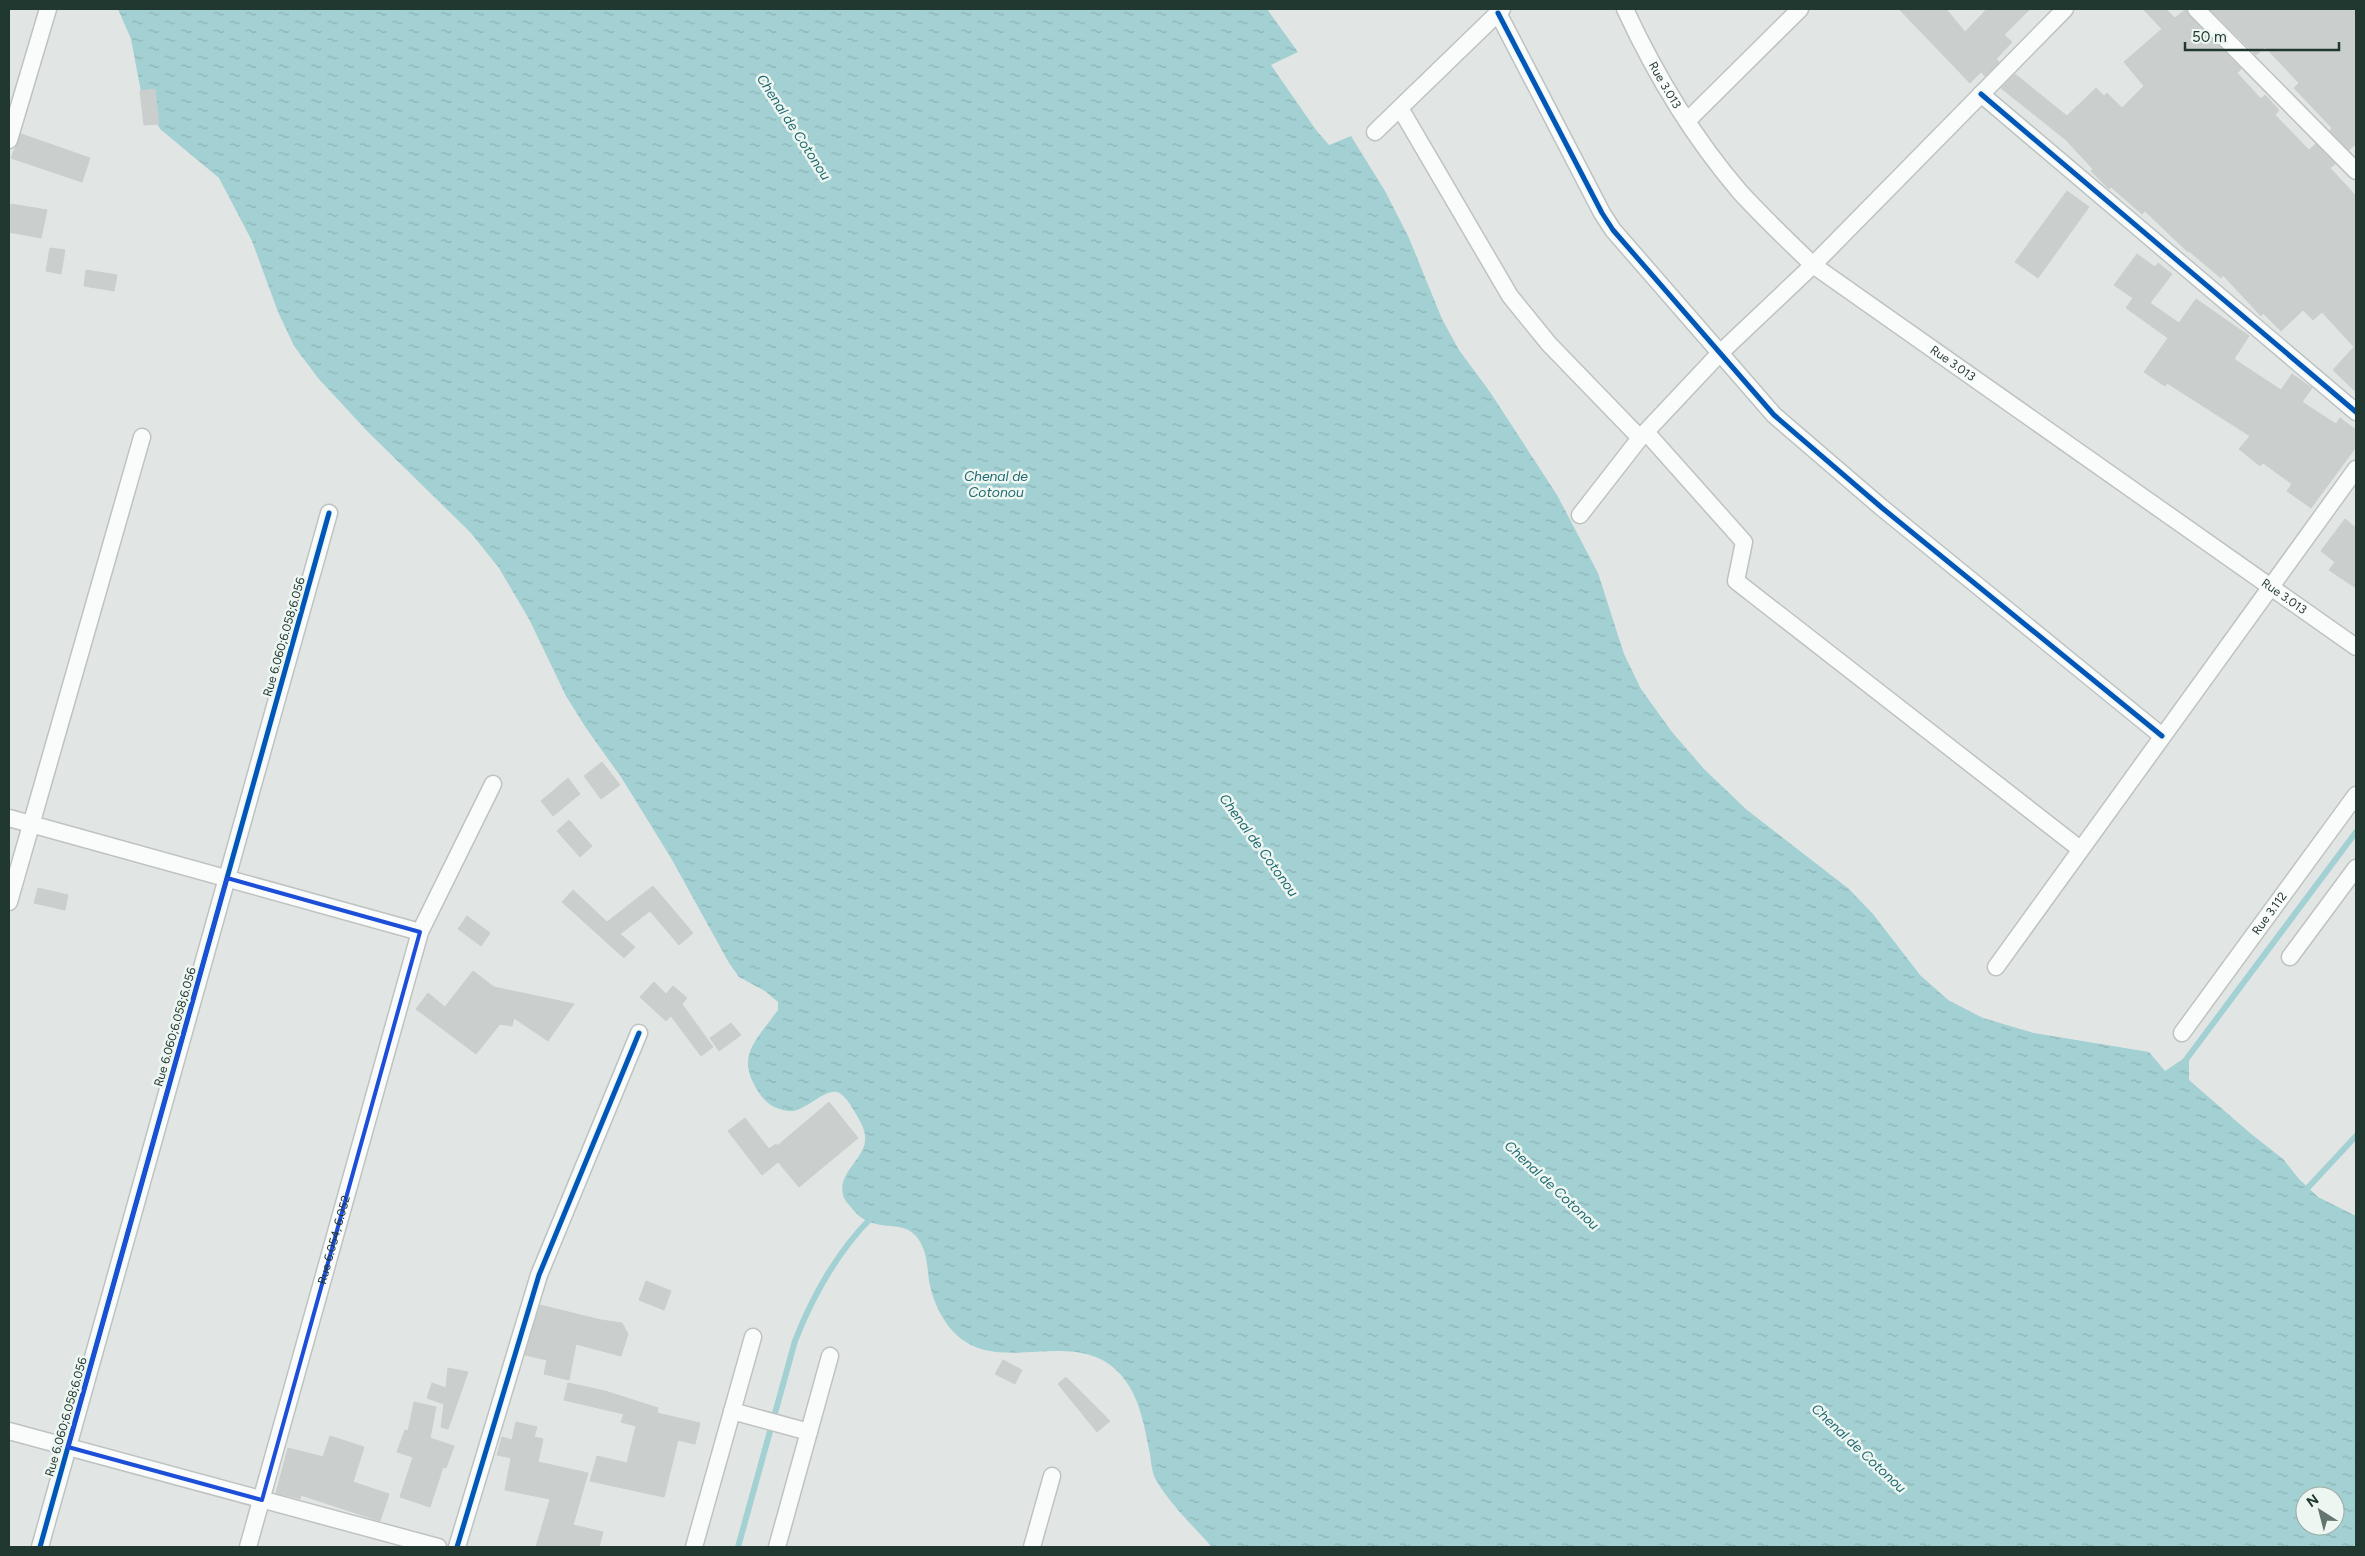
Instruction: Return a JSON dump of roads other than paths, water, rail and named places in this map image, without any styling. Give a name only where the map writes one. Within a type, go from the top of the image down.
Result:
[{"type":"street","points":[[9,140],[48,9]]},
{"type":"street","name":"Rue 3.013","points":[[1625,9],[1653,67],[1687,121],[1739,191],[1813,265],[2356,647]]},
{"type":"street","points":[[1687,121],[1800,9]]},
{"type":"street","points":[[1580,515],[1643,435],[1719,354],[1813,265],[2065,9]]},
{"type":"street","points":[[2196,9],[2356,172]]},
{"type":"street","points":[[1375,132],[1500,11],[1602,213],[1626,246],[1774,415],[1852,483],[2162,736]]},
{"type":"street","points":[[1981,94],[2356,412]]},
{"type":"street","points":[[1400,108],[1510,296],[1549,344],[1643,435],[1744,542],[1736,581],[2080,849]]},
{"type":"street","points":[[9,902],[29,824],[142,437]]},
{"type":"street","points":[[1996,967],[2356,469]]},
{"type":"street","name":"Rue 6.060;6.058;6.056","points":[[40,1547],[329,513]]},
{"type":"street","name":"Rue 6.054, 6.052","points":[[248,1547],[420,932],[493,784]]},
{"type":"street","name":"Rue 3.112","points":[[2182,1033],[2356,795]]},
{"type":"street","points":[[9,818],[420,932]]},
{"type":"street","points":[[2290,957],[2356,868]]},
{"type":"street","points":[[457,1547],[538,1275],[639,1033]]},
{"type":"street","points":[[694,1547],[753,1337]]},
{"type":"street","points":[[777,1547],[830,1356]]},
{"type":"street","points":[[732,1411],[809,1432]]},
{"type":"street","points":[[9,1431],[438,1547]]},
{"type":"street","points":[[1032,1547],[1052,1476]]},
{"type":"water","name":"Chenal de Cotonou","points":[[118,9],[1267,9],[1298,52],[1271,65],[1316,130],[1329,145],[1351,136],[1385,191],[1409,238],[1442,319],[1459,350],[1490,392],[1557,495],[1598,573],[1624,654],[1641,689],[1672,732],[1704,769],[1747,810],[1849,889],[1873,914],[1920,975],[1948,1000],[1983,1018],[2034,1033],[2149,1052],[2165,1071],[2189,1055],[2189,1080],[2283,1159],[2299,1179],[2318,1197],[2356,1216],[2356,1547],[1212,1547],[1175,1506],[1156,1480],[1145,1431],[1135,1398],[1124,1378],[1116,1370],[1098,1358],[1079,1353],[1059,1351],[997,1352],[978,1348],[960,1338],[949,1326],[936,1305],[929,1281],[924,1251],[915,1235],[908,1230],[867,1221],[858,1215],[848,1204],[843,1196],[842,1186],[848,1172],[862,1151],[865,1135],[859,1119],[844,1097],[837,1092],[827,1093],[804,1107],[789,1111],[772,1106],[762,1097],[753,1083],[748,1061],[750,1051],[755,1042],[778,1010],[778,1002],[765,991],[739,977],[729,963],[671,858],[621,777],[566,696],[529,619],[499,568],[470,532],[368,432],[318,378],[294,346],[278,312],[252,241],[219,178],[160,129],[142,97],[131,39]]},
{"type":"waterway","points":[[2185,1061],[2356,832]]},
{"type":"waterway","points":[[2302,1194],[2356,1136]]},
{"type":"waterway","points":[[738,1547],[795,1341],[827,1275],[859,1230],[872,1217]]}]
